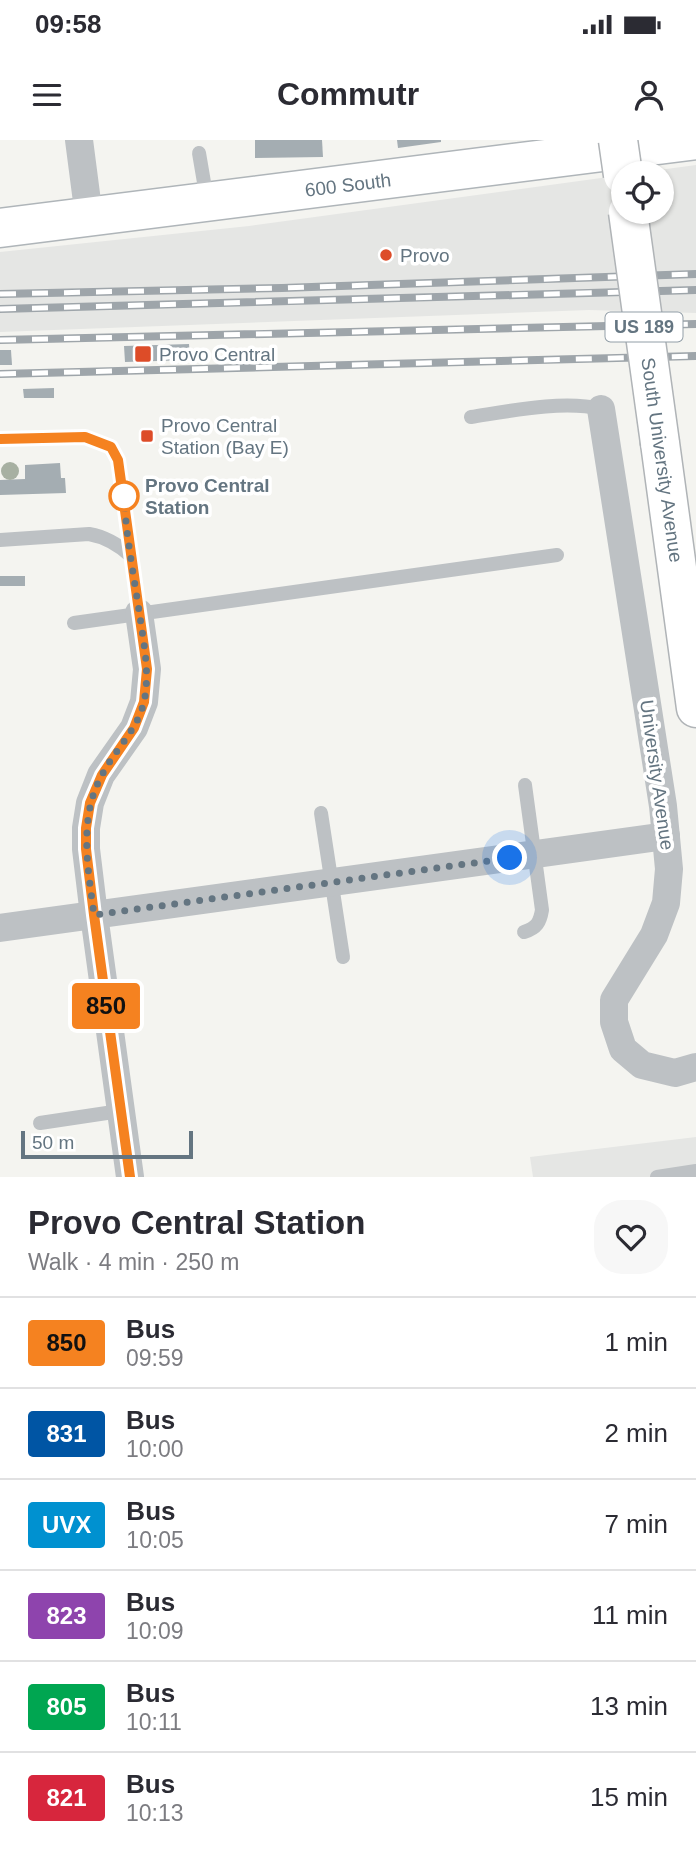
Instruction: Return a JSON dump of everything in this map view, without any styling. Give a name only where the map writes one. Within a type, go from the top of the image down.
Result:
[{"type":"main road","points":[[618,140],[621,161]]},
{"type":"main road","name":"600 South","points":[[0,228],[207,203],[576,148],[680,141]]},
{"type":"main road","name":"South University Avenue","points":[[630,224],[696,708]]},
{"type":"street","points":[[79,140],[89,217]]},
{"type":"street","name":"University Avenue","points":[[601,409],[669,869],[666,903],[654,935],[614,1000],[614,1022],[623,1049],[642,1065],[675,1073],[696,1067]]},
{"type":"street","points":[[130,1177],[94,915],[86,828],[90,803],[102,775],[134,728],[144,702],[147,669],[139,613]]},
{"type":"street","points":[[0,928],[666,836]]},
{"type":"lane","points":[[199,153],[207,203]]},
{"type":"lane","points":[[471,416],[585,405],[601,409]]},
{"type":"lane","points":[[0,439],[85,437],[111,447],[118,460],[139,613]]},
{"type":"lane","points":[[0,540],[89,534],[109,540],[131,556]]},
{"type":"lane","points":[[74,622],[557,555]]},
{"type":"lane","points":[[524,932],[532,930],[540,922],[542,910],[525,785]]},
{"type":"lane","points":[[321,813],[343,957]]},
{"type":"lane","points":[[40,1123],[120,1111]]},
{"type":"lane","points":[[657,1177],[696,1171]]},
{"type":"shaded area","points":[[696,165],[696,313],[589,310],[0,332],[0,252],[249,226],[611,177],[611,224],[674,224],[674,168]]},
{"type":"shaded area","points":[[696,1137],[696,1177],[533,1177],[530,1157]]},
{"type":"building","points":[[255,140],[322,140],[323,157],[255,158]]},
{"type":"building","points":[[397,140],[441,140],[441,142],[398,148]]},
{"type":"building","points":[[189,344],[190,360],[125,362],[124,346]]},
{"type":"building","points":[[0,350],[11,350],[12,365],[0,365]]},
{"type":"building","points":[[54,388],[54,398],[24,398],[23,389]]},
{"type":"building","points":[[60,463],[66,493],[0,495],[0,480],[25,479],[25,465]]},
{"type":"building","points":[[0,576],[25,576],[25,586],[0,586]]},
{"type":"railway","points":[[0,294],[282,288],[696,274]]},
{"type":"railway","points":[[0,309],[696,290]]},
{"type":"railway","points":[[0,340],[696,324]]},
{"type":"railway","points":[[0,374],[696,356]]},
{"type":"bus line","name":"850","points":[[0,439],[85,437],[111,447],[118,460],[147,669],[144,702],[134,728],[102,775],[90,803],[86,849],[130,1177]]},
{"type":"place","name":"Provo","points":[[386,255]]},
{"type":"place","name":"Provo Central","points":[[143,354]]},
{"type":"place","name":"Provo Central Station (Bay E)","points":[[147,436]]},
{"type":"place","name":"Provo Central Station","points":[[124,496]]},
{"type":"route","points":[[124,496],[147,669],[144,702],[134,728],[102,775],[90,803],[86,849],[94,915],[510,858]]}]
